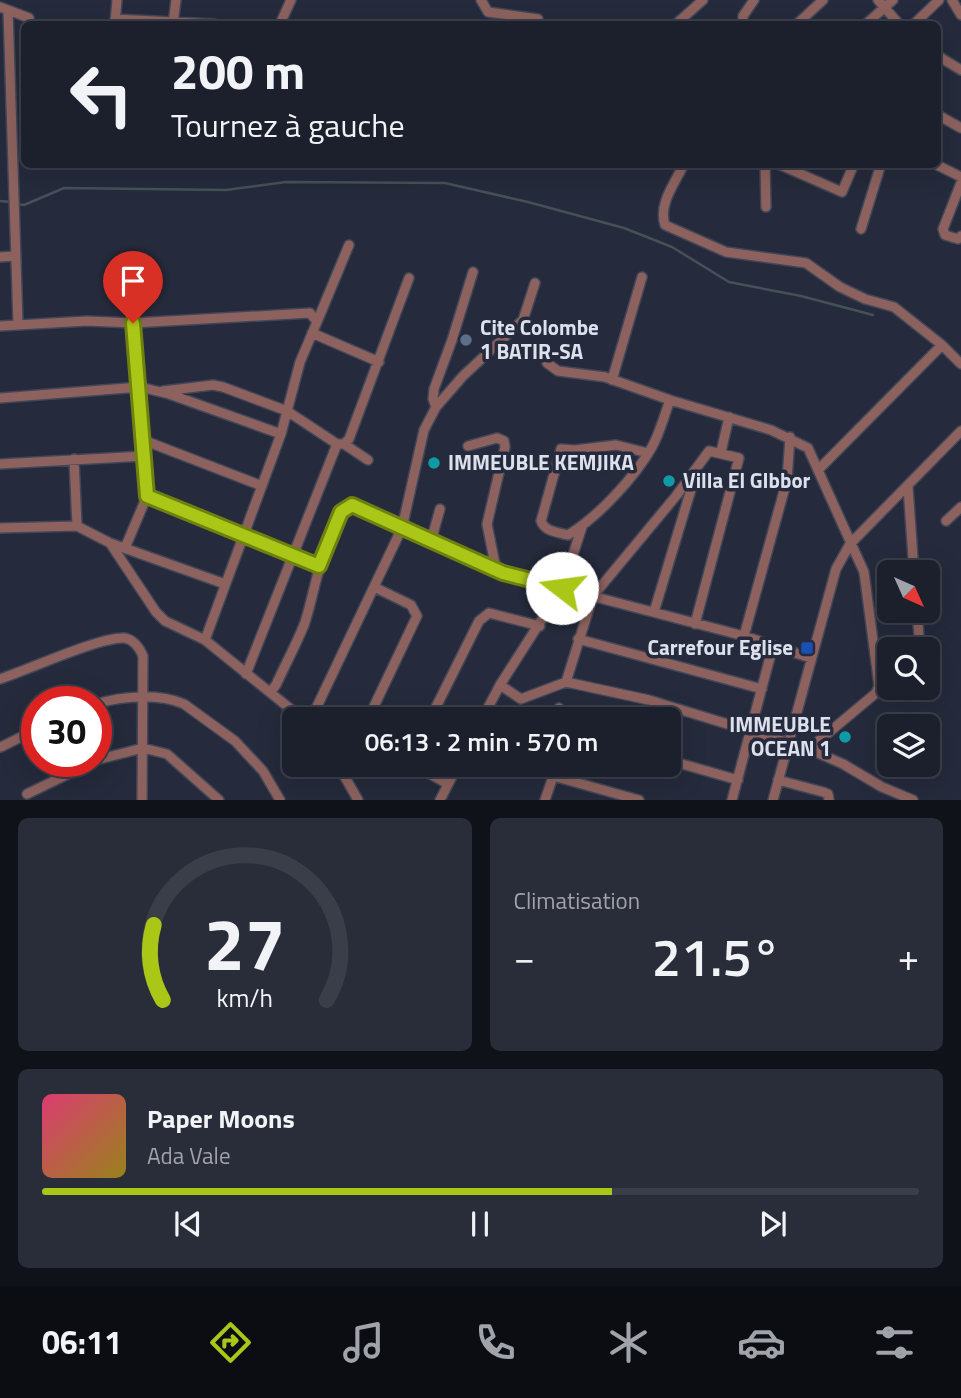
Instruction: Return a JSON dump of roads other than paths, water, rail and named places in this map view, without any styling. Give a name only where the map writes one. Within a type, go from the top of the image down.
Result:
[{"type":"street","points":[[115,21],[117,0]]},
{"type":"street","points":[[173,21],[176,0]]},
{"type":"street","points":[[282,21],[291,0]]},
{"type":"street","points":[[481,0],[488,12],[538,19]]},
{"type":"street","points":[[679,21],[703,0]]},
{"type":"street","points":[[743,21],[743,16],[754,0]]},
{"type":"street","points":[[800,21],[823,0]]},
{"type":"street","points":[[868,21],[881,4],[892,0]]},
{"type":"street","points":[[917,21],[939,0]]},
{"type":"street","points":[[952,0],[961,15]]},
{"type":"street","points":[[881,4],[897,21]]},
{"type":"street","points":[[18,323],[4,8],[29,18]]},
{"type":"street","points":[[941,61],[961,70]]},
{"type":"street","points":[[941,117],[961,128]]},
{"type":"street","points":[[682,168],[664,205],[662,217],[665,225],[726,252],[806,263],[840,287],[865,299],[894,307],[942,345],[961,364]]},
{"type":"street","points":[[765,168],[766,207]]},
{"type":"street","points":[[787,168],[842,192],[852,168]]},
{"type":"street","points":[[861,229],[880,168]]},
{"type":"street","points":[[941,168],[961,180],[943,229],[945,235],[952,238],[958,239],[961,236]]},
{"type":"street","points":[[205,640],[281,434],[300,362],[349,245]]},
{"type":"street","points":[[0,257],[15,256]]},
{"type":"street","points":[[436,407],[432,399],[433,389],[452,340],[473,272]]},
{"type":"street","points":[[612,380],[642,277]]},
{"type":"street","points":[[246,674],[340,444],[349,439],[409,278]]},
{"type":"street","points":[[318,707],[402,528],[424,430],[436,407],[463,376],[523,320],[535,283]]},
{"type":"street","points":[[0,326],[87,321],[133,323],[310,313],[317,323]]},
{"type":"street","points":[[125,548],[147,496],[133,323]]},
{"type":"street","points":[[312,333],[379,362]]},
{"type":"street","points":[[818,470],[942,345]]},
{"type":"street","points":[[547,363],[558,371],[612,380],[729,417],[790,437],[807,447],[864,572],[879,686],[876,693],[809,749]]},
{"type":"street","points":[[158,391],[213,385],[287,411],[368,460]]},
{"type":"street","points":[[0,398],[140,387],[281,434]]},
{"type":"street","points":[[648,453],[616,445],[561,449],[541,521],[545,529],[568,535],[582,527],[620,489],[648,453],[670,400]]},
{"type":"street","points":[[721,452],[729,417]]},
{"type":"street","points":[[773,800],[836,569],[850,544],[961,431]]},
{"type":"street","points":[[744,636],[787,481],[790,437]]},
{"type":"street","points":[[468,446],[497,438],[504,440],[505,447],[487,524],[496,569]]},
{"type":"street","points":[[143,440],[262,486]]},
{"type":"street","points":[[566,682],[593,596],[676,496],[709,451],[721,452],[739,458],[695,624]]},
{"type":"street","points":[[0,464],[144,456]]},
{"type":"street","points":[[74,459],[77,526]]},
{"type":"street","points":[[654,612],[698,464]]},
{"type":"street","points":[[908,487],[913,560]]},
{"type":"street","points":[[147,496],[319,566]]},
{"type":"street","points":[[271,691],[305,624],[319,566],[341,512],[352,505],[496,569],[744,636],[811,658]]},
{"type":"street","points":[[946,521],[961,507]]},
{"type":"street","points":[[431,541],[440,509]]},
{"type":"street","points":[[0,528],[77,526],[110,543],[225,584]]},
{"type":"street","points":[[488,707],[562,588],[582,527]]},
{"type":"street","points":[[110,543],[156,612],[165,621],[205,640],[289,707]]},
{"type":"street","points":[[374,587],[411,605],[417,615],[374,707]]},
{"type":"street","points":[[436,707],[484,615],[489,613],[540,626]]},
{"type":"street","points":[[0,679],[99,643],[123,638],[135,644],[143,656],[142,800]]},
{"type":"street","points":[[578,639],[762,689]]},
{"type":"street","points":[[732,800],[773,646]]},
{"type":"street","points":[[500,685],[521,699],[566,682],[649,700],[809,749],[913,800]]},
{"type":"street","points":[[112,702],[144,698],[175,700],[198,713],[244,751],[263,771],[280,800]]},
{"type":"street","points":[[1,747],[21,737]]},
{"type":"street","points":[[112,756],[143,748],[167,754],[219,800]]},
{"type":"street","points":[[681,764],[738,780]]},
{"type":"street","points":[[27,794],[62,777]]},
{"type":"street","points":[[347,777],[358,800]]},
{"type":"street","points":[[435,777],[448,784]]},
{"type":"street","points":[[440,800],[452,777]]},
{"type":"street","points":[[545,800],[553,777]]},
{"type":"street","points":[[557,777],[639,800]]},
{"type":"street","points":[[778,780],[823,792],[828,794],[829,800]]},
{"type":"street","points":[[881,800],[883,787]]},
{"type":"waterway","points":[[17,204],[24,205],[64,188],[226,190],[286,182],[445,183],[624,228],[672,247],[729,282],[801,296],[873,315]]},
{"type":"waterway","points":[[0,201],[11,202]]},
{"type":"place","name":"Cite Colombe 1 BATIR-SA","points":[[466,340]]},
{"type":"place","name":"IMMEUBLE KEMJIKA","points":[[434,463]]},
{"type":"place","name":"Villa El GIbbor","points":[[669,481]]},
{"type":"place","name":"Carrefour Eglise","points":[[807,648]]},
{"type":"place","name":"IMMEUBLE OCEAN 1","points":[[845,737]]}]
